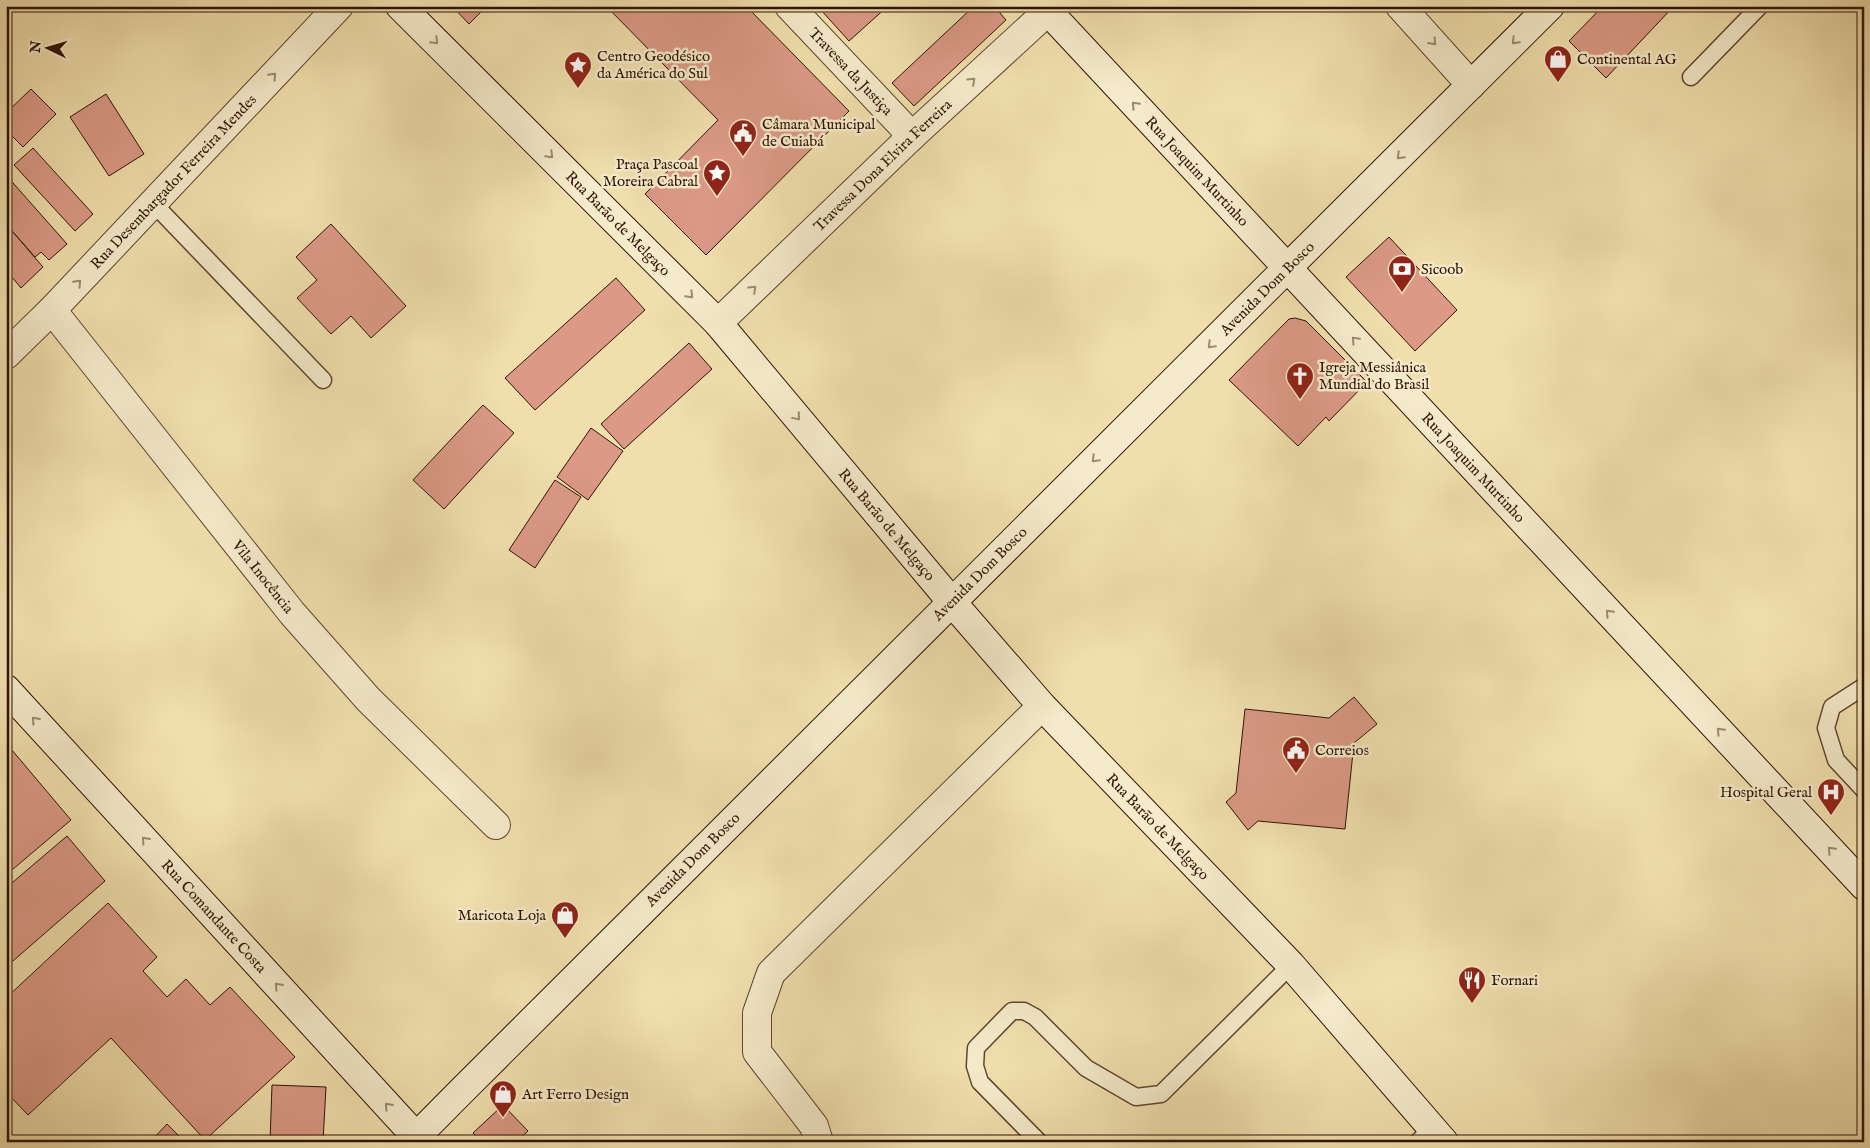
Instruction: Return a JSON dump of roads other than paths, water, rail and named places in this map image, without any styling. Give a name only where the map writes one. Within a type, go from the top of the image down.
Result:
[{"type":"street","name":"Rua Desembargador Ferreira Mendes","points":[[6,355],[52,310],[339,6]]},
{"type":"street","name":"Rua Barão de Melgaço","points":[[400,6],[718,323],[951,601],[1042,706],[1291,965],[1431,1137]]},
{"type":"street","name":"Travessa da Justiça","points":[[789,6],[912,136]]},
{"type":"street","points":[[1400,6],[1471,85]]},
{"type":"street","name":"Avenida Dom Bosco","points":[[416,1140],[951,601],[1550,6]]},
{"type":"street","name":"Travessa Dona Elvira Ferreira","points":[[718,323],[1045,9]]},
{"type":"street","name":"Rua Joaquim Murtinho","points":[[1045,9],[1864,886]]},
{"type":"street","name":"Vila Inocência","points":[[52,310],[292,613],[368,699],[496,825]]},
{"type":"street","name":"Rua Comandante Costa","points":[[6,689],[416,1140]]},
{"type":"street","points":[[819,1142],[814,1126],[757,1052],[757,1013],[771,973],[1042,706]]},
{"type":"lane","points":[[1691,77],[1760,6]]},
{"type":"lane","points":[[153,203],[322,380]]},
{"type":"lane","points":[[1863,686],[1832,707],[1826,728],[1836,760],[1864,790]]},
{"type":"lane","points":[[1039,1142],[980,1082],[975,1066],[976,1048],[1012,1012],[1024,1010],[1035,1017],[1086,1068],[1136,1097],[1161,1094],[1291,965]]},
{"type":"place","name":"Continental AG","points":[[1558,83]]},
{"type":"place","name":"Centro Geodésico da América do Sul","points":[[578,89]]},
{"type":"place","name":"Câmara Municipal de Cuiabá","points":[[743,157]]},
{"type":"place","name":"Praça Pascoal Moreira Cabral","points":[[717,197]]},
{"type":"place","name":"Sicoob","points":[[1402,293]]},
{"type":"place","name":"Igreja Messiânica Mundial do Brasil","points":[[1300,400]]},
{"type":"place","name":"Correios","points":[[1296,774]]},
{"type":"place","name":"Hospital Geral","points":[[1831,816]]},
{"type":"place","name":"Maricota Loja","points":[[565,939]]},
{"type":"place","name":"Fornari","points":[[1472,1004]]},
{"type":"place","name":"Art Ferro Design","points":[[503,1118]]}]
